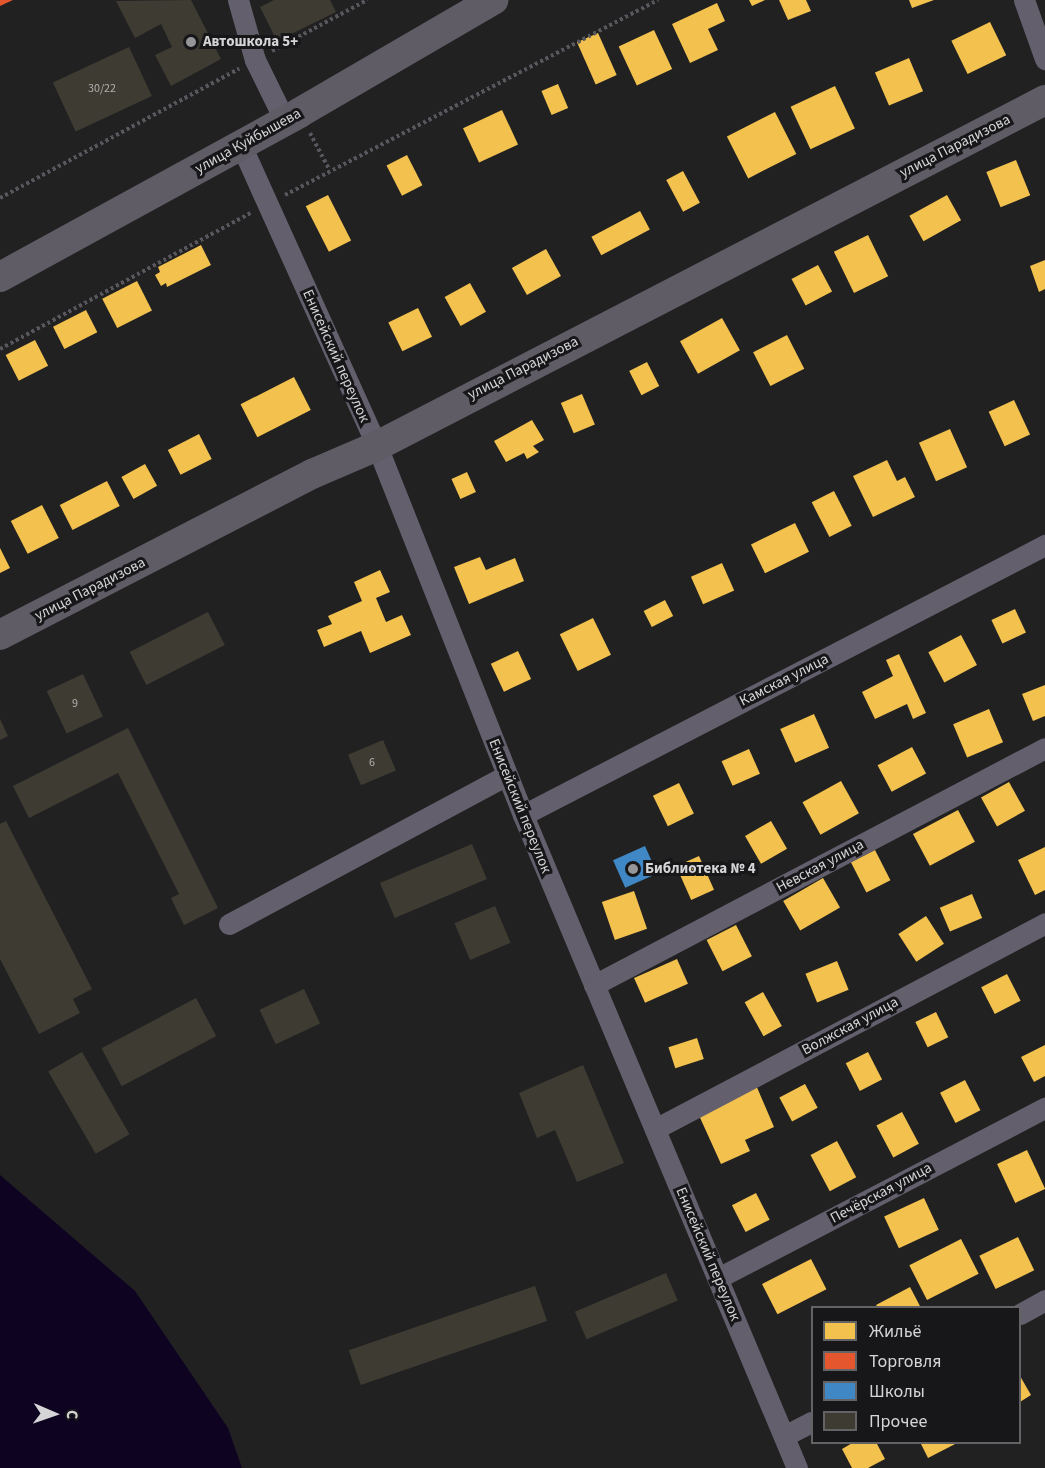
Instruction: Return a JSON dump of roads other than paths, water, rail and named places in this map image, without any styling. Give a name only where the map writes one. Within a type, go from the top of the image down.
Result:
[{"type":"highway","name":"улица Куйбышева","points":[[0,277],[241,145],[297,125],[493,0]]},
{"type":"highway","name":"улица Парадизова","points":[[0,635],[312,474],[376,446],[1045,100]]},
{"type":"street","points":[[238,0],[255,60],[297,125]]},
{"type":"street","points":[[1024,0],[1045,59]]},
{"type":"street","name":"Енисейский переулок","points":[[241,145],[376,446],[523,815],[796,1468]]},
{"type":"street","name":"Камская улица","points":[[523,815],[1045,545]]},
{"type":"street","name":"Невская улица","points":[[594,985],[1045,747]]},
{"type":"street","points":[[229,924],[507,775]]},
{"type":"street","name":"Волжская улица","points":[[655,1129],[1045,923]]},
{"type":"street","name":"Печёрская улица","points":[[718,1278],[1045,1108]]},
{"type":"street","points":[[1021,1313],[1045,1300]]},
{"type":"street","points":[[784,1436],[811,1423]]},
{"type":"place","name":"Автошкола 5+","points":[[191,42]]},
{"type":"place","name":"Библиотека № 4","points":[[633,869]]}]
